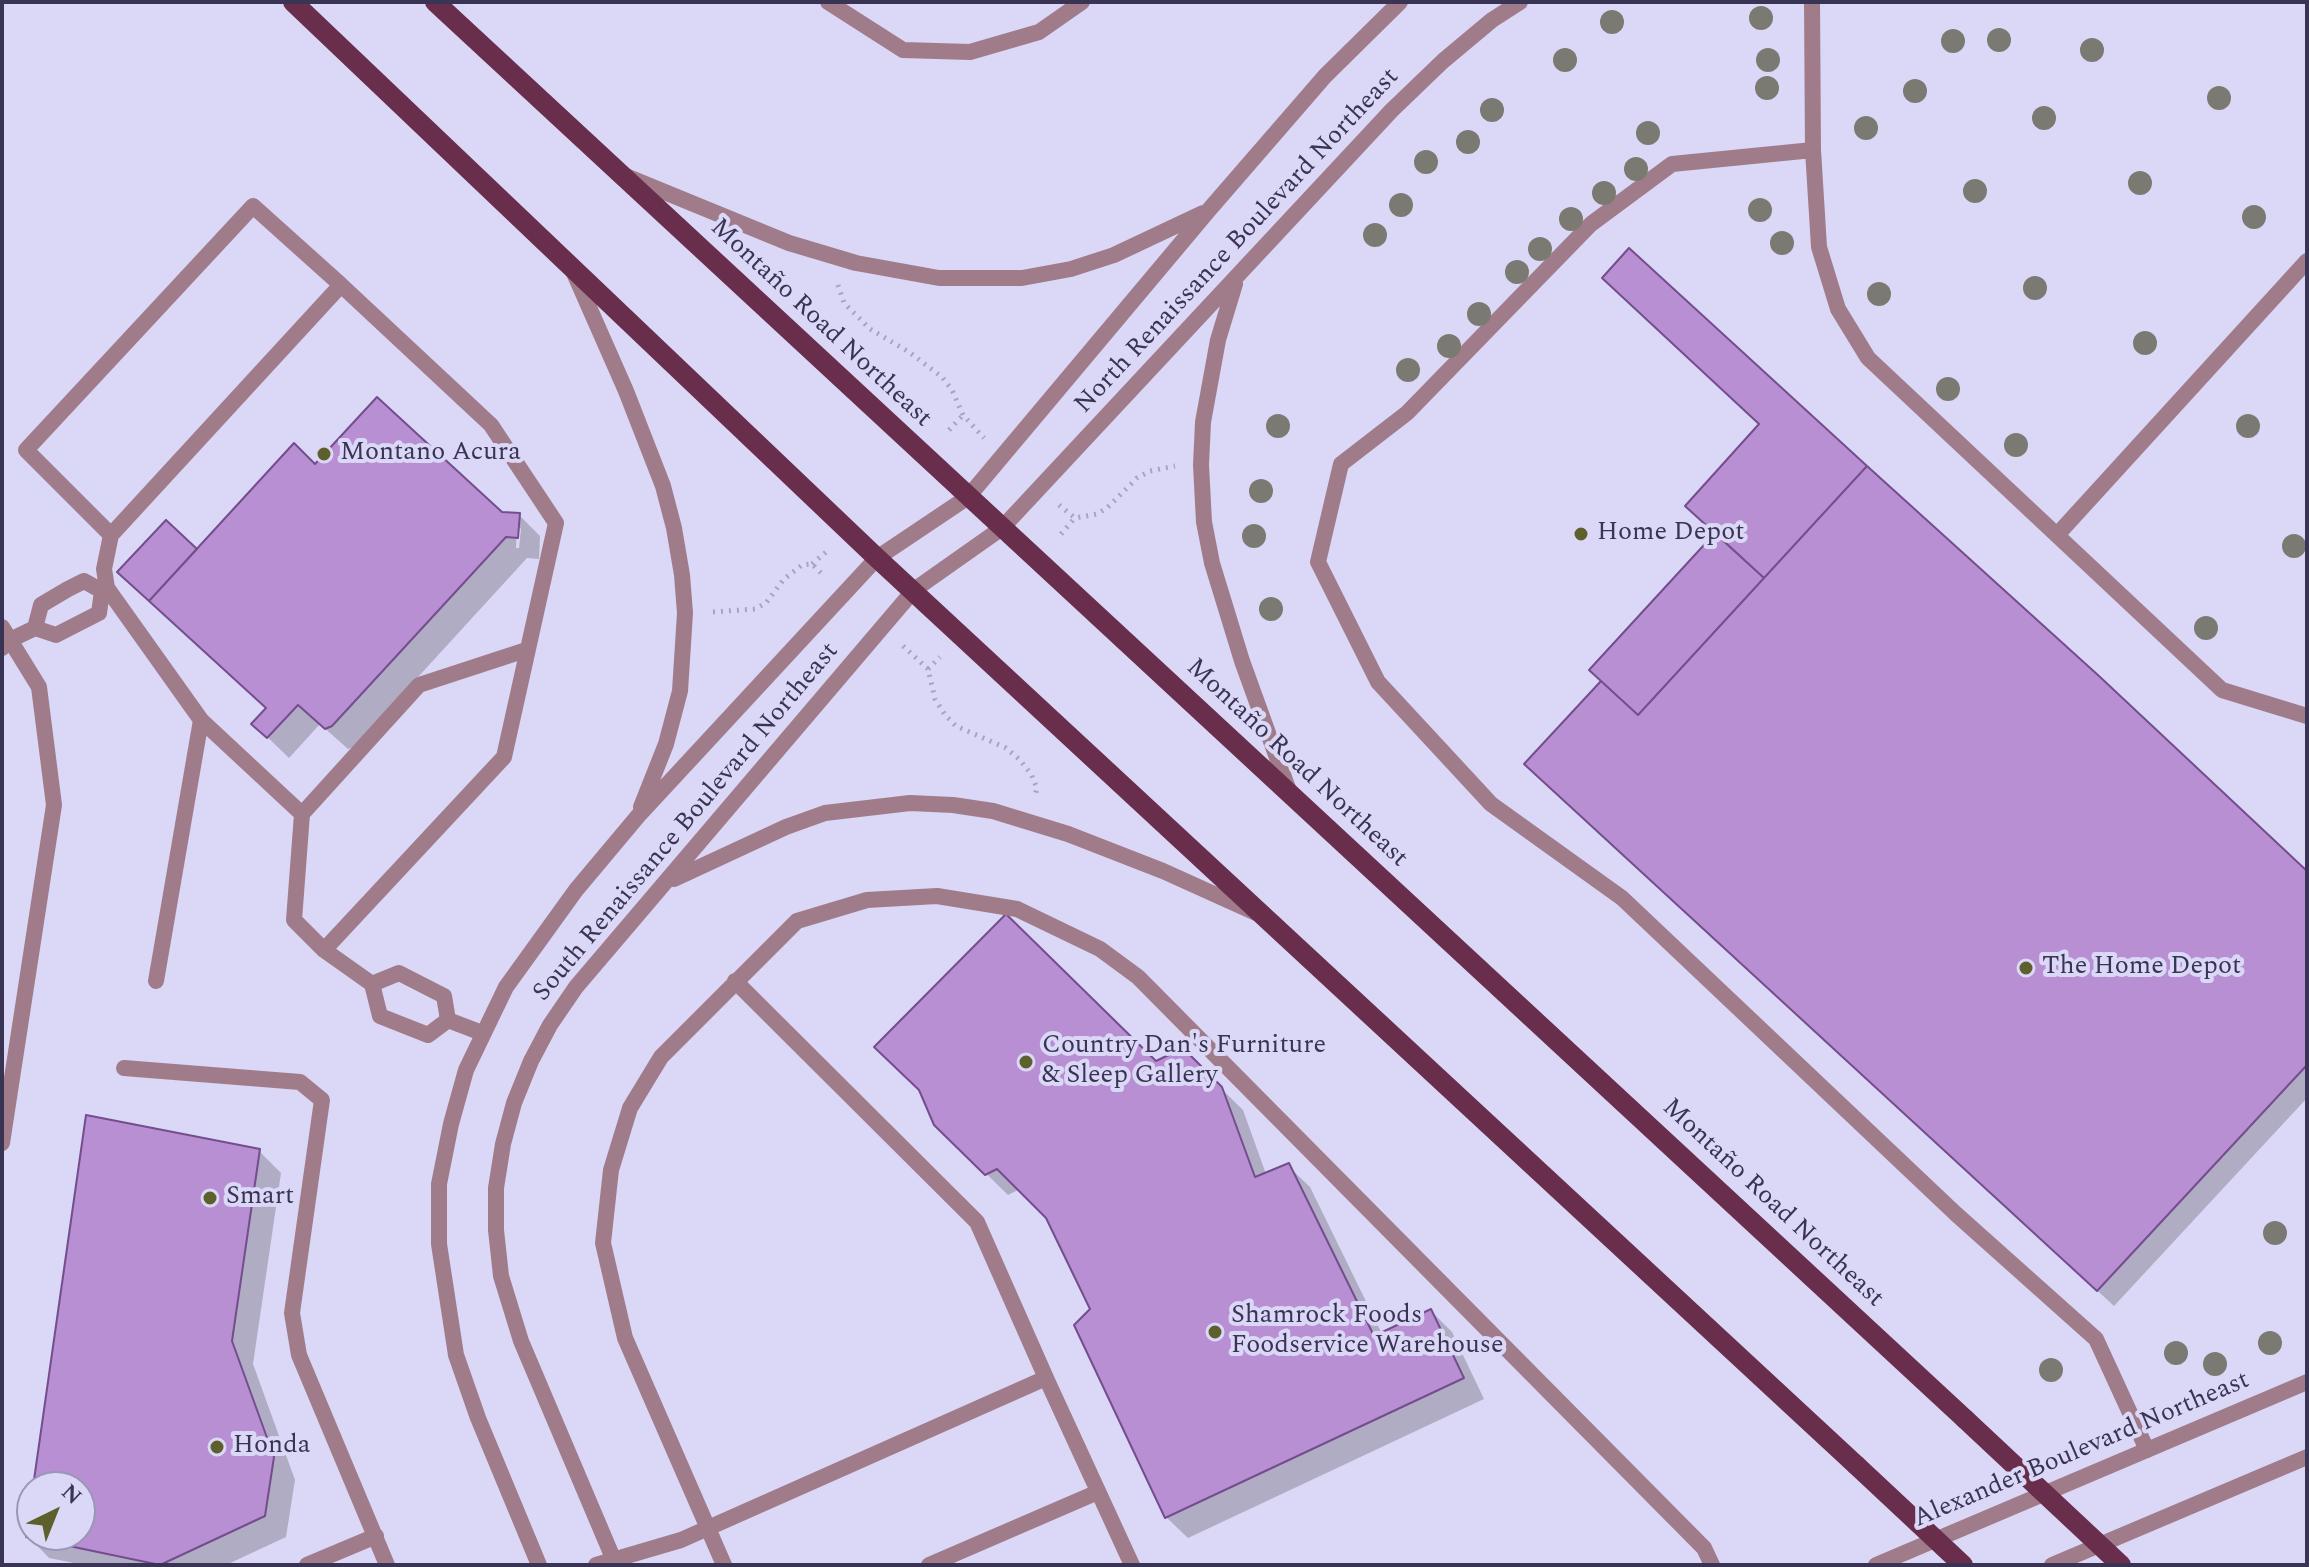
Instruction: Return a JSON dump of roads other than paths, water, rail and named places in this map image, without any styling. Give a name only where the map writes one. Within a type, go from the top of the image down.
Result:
[{"type":"main road","points":[[293,2],[877,558],[1963,1565]]},
{"type":"main road","name":"Montaño Road Northeast","points":[[435,2],[2121,1565]]},
{"type":"street","points":[[828,2],[903,50],[970,52],[1039,32],[1082,2]]},
{"type":"street","name":"North Renaissance Boulevard Northeast","points":[[968,497],[1325,76],[1400,2]]},
{"type":"street","name":"North Renaissance Boulevard Northeast","points":[[1002,528],[1392,110],[1443,61],[1492,20],[1520,2]]},
{"type":"street","points":[[1812,2],[1813,150],[1819,247],[1838,309],[1868,358],[2222,690],[2307,716]]},
{"type":"street","points":[[1813,150],[1672,164],[1591,224],[1407,413],[1341,464],[1318,562],[1378,682],[1491,804],[1622,898],[1956,1214],[2096,1339],[2147,1450]]},
{"type":"street","points":[[620,174],[789,243],[856,263],[939,278],[1022,278],[1071,269],[1114,255],[1208,211]]},
{"type":"street","points":[[111,535],[26,450],[253,206],[491,425],[556,523],[504,757],[324,950]]},
{"type":"street","points":[[2057,535],[2307,261]]},
{"type":"street","points":[[572,267],[663,486],[682,575],[685,613],[680,691],[666,744],[638,816]]},
{"type":"street","points":[[1236,279],[1208,386],[1201,465],[1204,522],[1212,563],[1242,661],[1290,792]]},
{"type":"street","points":[[2,1143],[54,805],[39,687],[5,638],[35,628],[56,635],[99,613],[111,535],[341,285]]},
{"type":"street","name":"South Renaissance Boulevard Northeast","points":[[539,1565],[478,1418],[456,1355],[439,1244],[439,1184],[466,1070],[506,987],[536,943],[638,816],[877,558],[968,497]]},
{"type":"street","name":"South Renaissance Boulevard Northeast","points":[[615,1562],[521,1341],[501,1276],[496,1188],[514,1103],[550,1025],[576,987],[914,590],[1002,528]]},
{"type":"street","points":[[35,628],[41,605],[68,589],[84,581],[105,589],[201,720],[302,814]]},
{"type":"street","points":[[448,1020],[428,1035],[380,1016],[372,984],[324,950],[294,920],[302,814],[419,685],[526,650]]},
{"type":"street","points":[[156,981],[201,720]]},
{"type":"street","points":[[669,881],[786,827],[825,813],[910,803],[953,805],[993,811],[1068,834],[1163,871],[1268,918]]},
{"type":"street","points":[[724,1565],[625,1338],[603,1243],[611,1170],[630,1108],[661,1057],[797,921],[867,900],[937,896],[1017,909],[1100,949],[1150,989],[1704,1548],[1712,1565]]},
{"type":"street","points":[[372,984],[399,973],[444,996],[448,1020]]},
{"type":"street","points":[[735,981],[977,1222],[1132,1565]]},
{"type":"street","points":[[448,1020],[482,1033]]},
{"type":"street","points":[[124,1068],[300,1082],[322,1100],[292,1313],[299,1355],[387,1565]]},
{"type":"street","points":[[596,1565],[615,1562],[681,1540],[1046,1378]]},
{"type":"street","name":"Alexander Boulevard Northeast","points":[[1876,1565],[2307,1382]]},
{"type":"street","points":[[2052,1565],[2307,1457]]},
{"type":"street","points":[[929,1565],[953,1560],[1098,1492]]},
{"type":"street","points":[[307,1565],[376,1536]]},
{"type":"place","name":"Montano Acura","points":[[324,454]]},
{"type":"place","name":"Home Depot","points":[[1581,534]]},
{"type":"place","name":"The Home Depot","points":[[2026,968]]},
{"type":"place","name":"Country Dan's Furniture & Sleep Gallery","points":[[1026,1062]]},
{"type":"place","name":"Smart","points":[[210,1198]]},
{"type":"place","name":"Shamrock Foods Foodservice Warehouse","points":[[1215,1332]]},
{"type":"place","name":"Honda","points":[[217,1447]]}]
